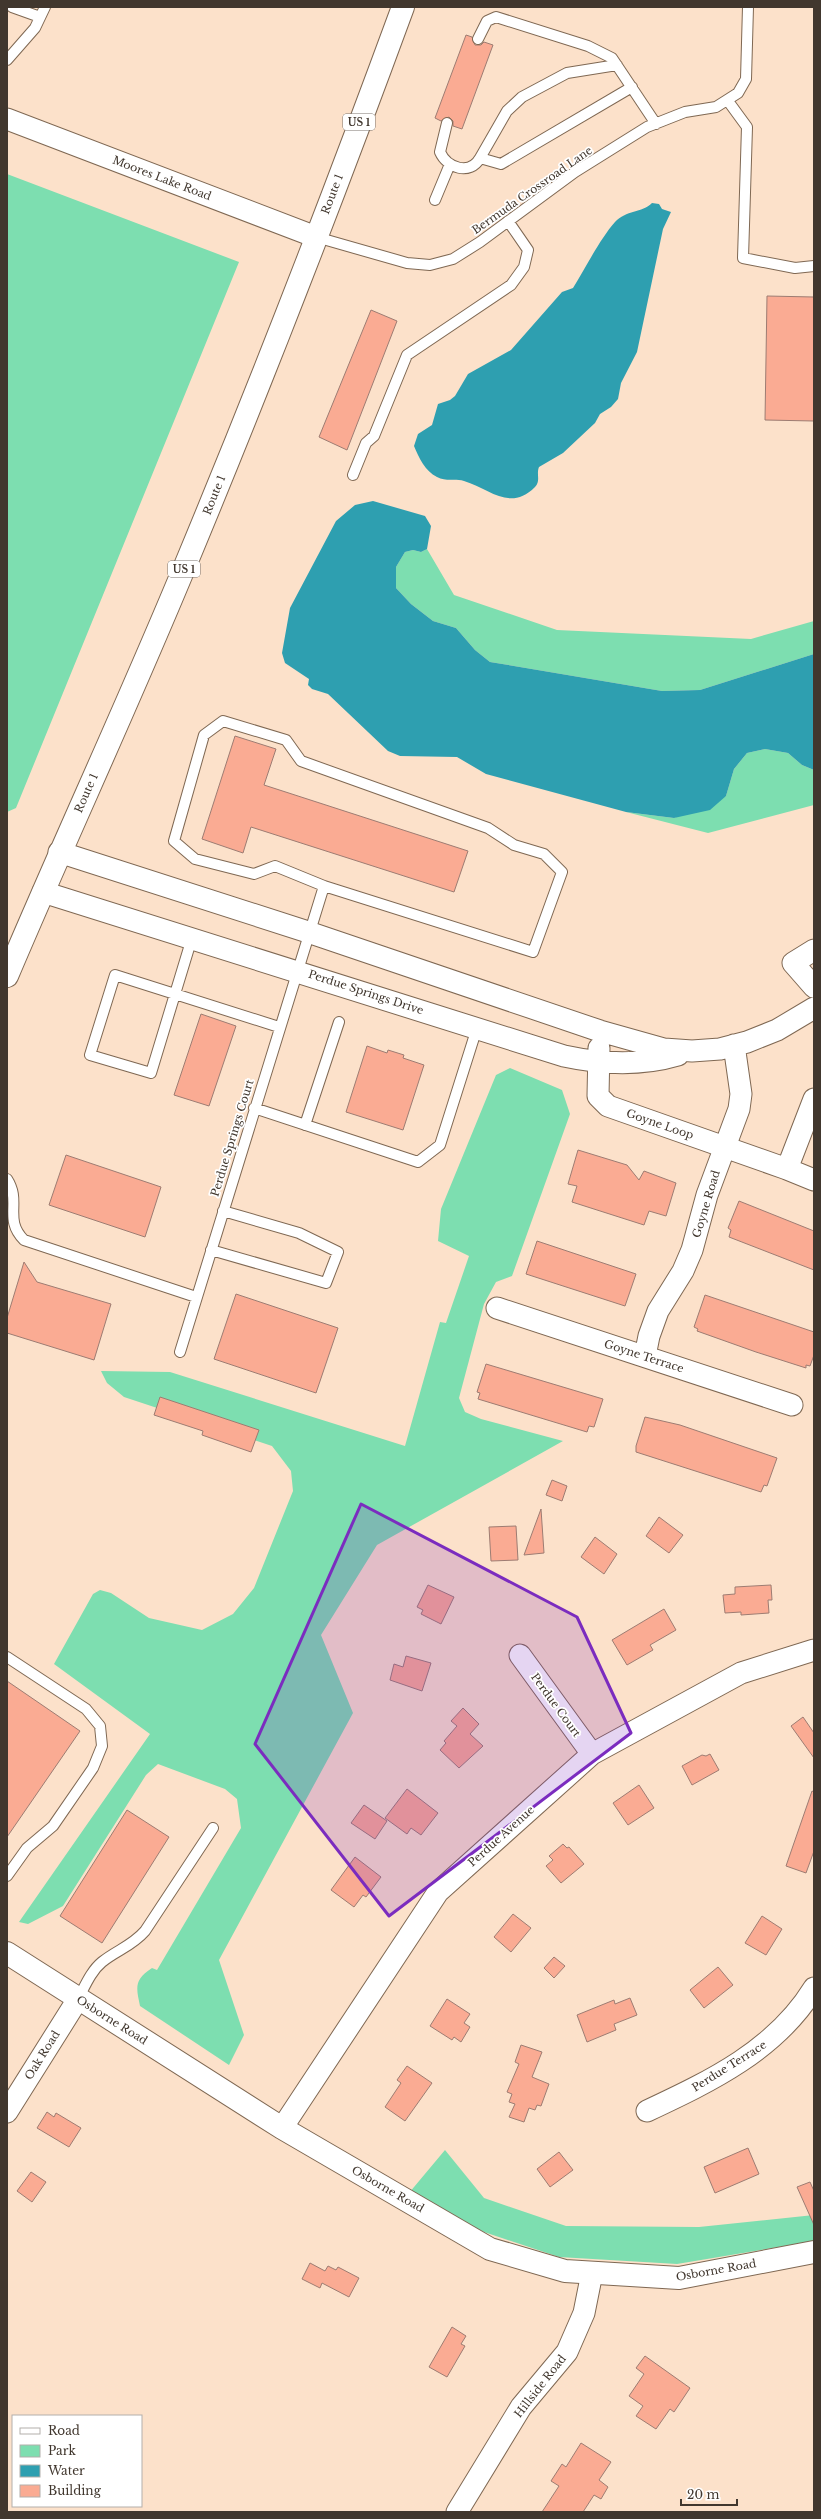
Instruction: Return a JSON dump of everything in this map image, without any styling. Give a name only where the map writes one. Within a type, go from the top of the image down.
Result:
[{"type":"main road","name":"Route 1","points":[[7,976],[59,852],[185,565],[316,237],[403,7]]},
{"type":"main road","name":"Osborne Road","points":[[7,1953],[282,2128],[490,2248],[564,2271],[679,2278],[814,2252]]},
{"type":"street","name":"Moores Lake Road","points":[[7,119],[316,237]]},
{"type":"street","name":"Perdue Springs Drive","points":[[59,852],[308,932],[600,1031],[664,1049],[692,1051],[720,1049],[777,1030],[814,1008]]},
{"type":"street","name":"Perdue Springs Drive","points":[[43,892],[297,970],[564,1056],[598,1062],[642,1062],[665,1059],[692,1051]]},
{"type":"street","points":[[814,950],[793,963],[814,988]]},
{"type":"street","name":"Goyne Loop","points":[[600,1031],[598,1096],[608,1106],[787,1169],[814,1180]]},
{"type":"street","name":"Goyne Road","points":[[645,1356],[649,1336],[658,1311],[683,1271],[692,1250],[707,1195],[739,1108],[741,1094],[734,1045]]},
{"type":"street","points":[[787,1169],[814,1100]]},
{"type":"street","name":"Goyne Terrace","points":[[497,1308],[792,1405]]},
{"type":"street","name":"Perdue Avenue","points":[[282,2128],[438,1892],[592,1754],[741,1673],[814,1650]]},
{"type":"street","name":"Perdue Court","points":[[520,1655],[592,1754]]},
{"type":"street","name":"Perdue Terrace","points":[[647,2111],[697,2087],[745,2059],[769,2042],[785,2025],[814,1988]]},
{"type":"street","name":"Oak Road","points":[[7,2112],[78,1999]]},
{"type":"street","name":"Hillside Road","points":[[457,2512],[521,2407],[566,2352],[584,2313],[592,2273]]},
{"type":"lane","points":[[12,7],[40,17]]},
{"type":"lane","points":[[7,60],[35,28],[45,7]]},
{"type":"lane","name":"Bermuda Crossroad Lane","points":[[316,237],[407,262],[430,265],[452,259],[508,221],[574,172],[656,124],[685,112],[716,107],[728,101],[738,93],[746,79],[748,7]]},
{"type":"lane","points":[[478,39],[487,21],[496,17],[505,18],[588,46],[612,58],[656,124]]},
{"type":"lane","points":[[447,123],[440,152],[450,164],[464,169],[472,168],[480,158],[507,111],[522,97],[567,73],[617,65]]},
{"type":"lane","points":[[480,158],[502,164],[632,87]]},
{"type":"lane","points":[[728,101],[747,127],[743,258],[795,268],[814,266]]},
{"type":"lane","points":[[435,200],[450,164]]},
{"type":"lane","points":[[353,475],[366,443],[374,436],[407,355],[511,284],[524,267],[528,250],[508,221]]},
{"type":"lane","points":[[223,721],[286,740],[301,761],[488,828],[514,845],[544,854],[562,872],[533,952],[324,886],[275,866],[254,874],[195,859],[174,840],[204,735],[223,721]]},
{"type":"lane","name":"Perdue Springs Court","points":[[180,1352],[308,932],[324,886]]},
{"type":"lane","points":[[192,938],[174,994],[151,1074],[90,1055],[115,975],[174,994],[279,1027]]},
{"type":"lane","points":[[305,1125],[339,1022]]},
{"type":"lane","points":[[254,1108],[418,1162],[440,1145],[477,1028]]},
{"type":"lane","points":[[7,1179],[14,1198],[12,1222],[16,1232],[24,1240],[196,1297]]},
{"type":"lane","points":[[211,1250],[326,1283],[338,1252],[299,1233],[223,1211]]},
{"type":"lane","points":[[7,1657],[86,1709],[100,1726],[102,1746],[94,1768],[53,1826],[27,1848],[7,1876]]},
{"type":"lane","points":[[78,1999],[92,1974],[101,1963],[134,1943],[145,1931],[213,1828]]},
{"type":"highlighted area","points":[[361,1504],[577,1617],[631,1733],[389,1916],[255,1744]]},
{"type":"green space","points":[[7,174],[239,262],[16,808],[7,812]]},
{"type":"green space","points":[[427,549],[454,595],[557,630],[751,639],[814,621],[814,654],[700,690],[662,691],[490,662],[475,650],[456,628],[433,621],[411,604],[396,588],[396,567],[405,552],[413,550],[421,552]]},
{"type":"green space","points":[[765,749],[788,753],[802,765],[814,770],[814,805],[708,833],[626,812],[674,818],[726,796],[734,769],[747,753]]},
{"type":"green space","points":[[510,1068],[562,1090],[570,1114],[512,1276],[496,1282],[484,1304],[459,1398],[465,1412],[481,1419],[563,1441],[377,1545],[321,1635],[353,1713],[219,1960],[244,2035],[229,2065],[140,2006],[137,1989],[139,1980],[146,1972],[152,1968],[157,1970],[241,1828],[237,1799],[225,1789],[158,1764],[146,1775],[63,1906],[28,1924],[19,1922],[150,1734],[54,1664],[93,1594],[100,1590],[111,1593],[149,1618],[202,1630],[233,1614],[254,1588],[293,1491],[291,1471],[272,1446],[124,1397],[107,1383],[101,1371],[170,1372],[405,1446],[440,1322],[446,1323],[469,1256],[438,1241],[441,1209],[496,1075]]},
{"type":"green space","points":[[445,2150],[484,2198],[566,2226],[699,2227],[814,2215],[814,2241],[677,2264],[559,2257],[484,2232],[409,2193]]},
{"type":"water","points":[[652,203],[659,204],[662,209],[671,212],[663,229],[637,352],[621,383],[618,399],[611,407],[600,414],[595,423],[563,453],[539,467],[537,485],[526,494],[517,498],[500,496],[464,481],[440,478],[429,471],[423,464],[414,446],[418,434],[432,425],[438,404],[450,400],[455,396],[468,374],[511,350],[562,292],[573,288],[609,229],[619,218],[644,208]]},
{"type":"water","points":[[373,501],[425,516],[431,526],[427,549],[421,552],[413,550],[405,552],[396,567],[396,588],[411,604],[433,621],[456,628],[475,650],[490,662],[662,691],[700,690],[814,654],[814,770],[802,765],[788,753],[765,749],[747,753],[734,769],[726,796],[710,810],[674,818],[626,812],[486,774],[457,757],[400,756],[388,751],[328,694],[312,689],[308,685],[309,679],[285,663],[282,653],[290,608],[336,521],[355,505]]},
{"type":"building","points":[[466,35],[472,37],[475,45],[481,45],[484,42],[493,45],[462,129],[453,126],[453,121],[449,117],[441,121],[435,118]]},
{"type":"building","points":[[767,296],[814,297],[814,421],[765,420]]},
{"type":"building","points":[[371,310],[397,321],[347,450],[319,437]]},
{"type":"building","points":[[235,736],[276,749],[264,785],[468,851],[454,892],[251,827],[243,853],[202,839]]},
{"type":"building","points":[[201,1014],[236,1026],[209,1106],[174,1095]]},
{"type":"building","points":[[367,1046],[387,1053],[388,1050],[404,1055],[403,1058],[424,1065],[403,1130],[346,1112]]},
{"type":"building","points":[[578,1150],[627,1165],[639,1180],[644,1171],[676,1183],[666,1216],[649,1211],[644,1225],[572,1202],[577,1186],[568,1184]]},
{"type":"building","points":[[66,1155],[161,1187],[145,1237],[49,1205]]},
{"type":"building","points":[[739,1201],[814,1231],[814,1270],[729,1237],[731,1230],[728,1228]]},
{"type":"building","points":[[537,1241],[636,1274],[625,1306],[526,1274]]},
{"type":"building","points":[[24,1262],[37,1282],[111,1304],[94,1360],[7,1333],[7,1318]]},
{"type":"building","points":[[236,1294],[338,1328],[316,1393],[214,1359]]},
{"type":"building","points":[[705,1295],[814,1332],[814,1355],[810,1366],[806,1365],[806,1368],[697,1331],[698,1329],[694,1327]]},
{"type":"building","points":[[486,1364],[603,1399],[594,1427],[589,1426],[587,1432],[478,1399],[480,1393],[477,1392]]},
{"type":"building","points":[[160,1397],[259,1430],[251,1452],[202,1435],[203,1431],[154,1415]]},
{"type":"building","points":[[645,1417],[680,1425],[777,1458],[767,1486],[764,1485],[761,1492],[636,1452],[636,1446]]},
{"type":"building","points":[[552,1480],[567,1486],[562,1501],[546,1495]]},
{"type":"building","points":[[541,1509],[544,1553],[524,1555]]},
{"type":"building","points":[[659,1517],[683,1535],[669,1553],[646,1536]]},
{"type":"building","points":[[516,1526],[518,1560],[491,1561],[489,1527]]},
{"type":"building","points":[[595,1537],[617,1554],[604,1574],[581,1557]]},
{"type":"building","points":[[428,1585],[454,1597],[441,1624],[421,1614],[423,1610],[417,1607]]},
{"type":"building","points":[[771,1585],[772,1600],[768,1600],[769,1613],[741,1615],[741,1612],[725,1613],[723,1595],[735,1594],[735,1587]]},
{"type":"building","points":[[664,1609],[676,1630],[650,1645],[653,1650],[627,1665],[612,1640]]},
{"type":"building","points":[[406,1656],[431,1663],[422,1691],[390,1680],[394,1664],[403,1667]]},
{"type":"building","points":[[7,1681],[80,1731],[7,1837]]},
{"type":"building","points":[[463,1708],[479,1724],[470,1734],[483,1746],[459,1768],[440,1750],[446,1743],[444,1741],[457,1726],[451,1721]]},
{"type":"building","points":[[803,1717],[814,1733],[814,1758],[791,1726]]},
{"type":"building","points":[[710,1754],[719,1770],[692,1785],[682,1766],[702,1755],[706,1756]]},
{"type":"building","points":[[639,1785],[654,1808],[628,1825],[613,1803]]},
{"type":"building","points":[[407,1789],[438,1813],[421,1835],[411,1828],[407,1834],[385,1818]]},
{"type":"building","points":[[812,1791],[814,1792],[814,1851],[806,1873],[786,1866]]},
{"type":"building","points":[[364,1805],[387,1821],[375,1839],[351,1823]]},
{"type":"building","points":[[127,1810],[169,1837],[102,1943],[60,1916]]},
{"type":"building","points":[[563,1844],[567,1848],[569,1847],[584,1864],[561,1883],[546,1866],[553,1860],[549,1856]]},
{"type":"building","points":[[355,1857],[381,1877],[366,1897],[363,1895],[354,1907],[331,1890]]},
{"type":"building","points":[[513,1914],[531,1928],[511,1952],[494,1937]]},
{"type":"building","points":[[762,1916],[782,1929],[766,1955],[745,1943]]},
{"type":"building","points":[[554,1957],[565,1966],[554,1978],[544,1968]]},
{"type":"building","points":[[718,1967],[733,1985],[704,2008],[690,1990]]},
{"type":"building","points":[[630,1998],[637,2015],[614,2024],[616,2030],[587,2042],[577,2015],[614,2000],[615,2004]]},
{"type":"building","points":[[447,1999],[470,2014],[464,2023],[470,2027],[461,2042],[454,2037],[452,2040],[430,2026]]},
{"type":"building","points":[[521,2045],[542,2052],[532,2077],[549,2084],[541,2106],[537,2105],[535,2110],[529,2108],[524,2122],[509,2117],[515,2104],[509,2102],[512,2094],[507,2092],[519,2064],[515,2062]]},
{"type":"building","points":[[407,2066],[432,2083],[405,2121],[385,2107],[401,2083],[397,2080]]},
{"type":"building","points":[[47,2112],[54,2117],[56,2113],[81,2128],[69,2147],[37,2128]]},
{"type":"building","points":[[748,2148],[759,2174],[715,2193],[704,2167]]},
{"type":"building","points":[[559,2152],[573,2170],[550,2187],[537,2169]]},
{"type":"building","points":[[31,2172],[46,2182],[32,2202],[17,2191]]},
{"type":"building","points":[[810,2182],[814,2191],[814,2225],[797,2187]]},
{"type":"building","points":[[310,2263],[325,2271],[328,2266],[336,2270],[338,2267],[359,2278],[349,2297],[322,2283],[320,2288],[302,2279]]},
{"type":"building","points":[[452,2327],[466,2336],[461,2344],[465,2346],[447,2377],[429,2367]]},
{"type":"building","points":[[645,2356],[690,2388],[674,2412],[670,2409],[656,2429],[636,2416],[643,2406],[629,2396],[644,2374],[636,2368]]},
{"type":"building","points":[[581,2443],[611,2462],[599,2480],[608,2487],[601,2499],[594,2495],[583,2512],[542,2512],[559,2486],[551,2481],[562,2464],[566,2467]]}]
